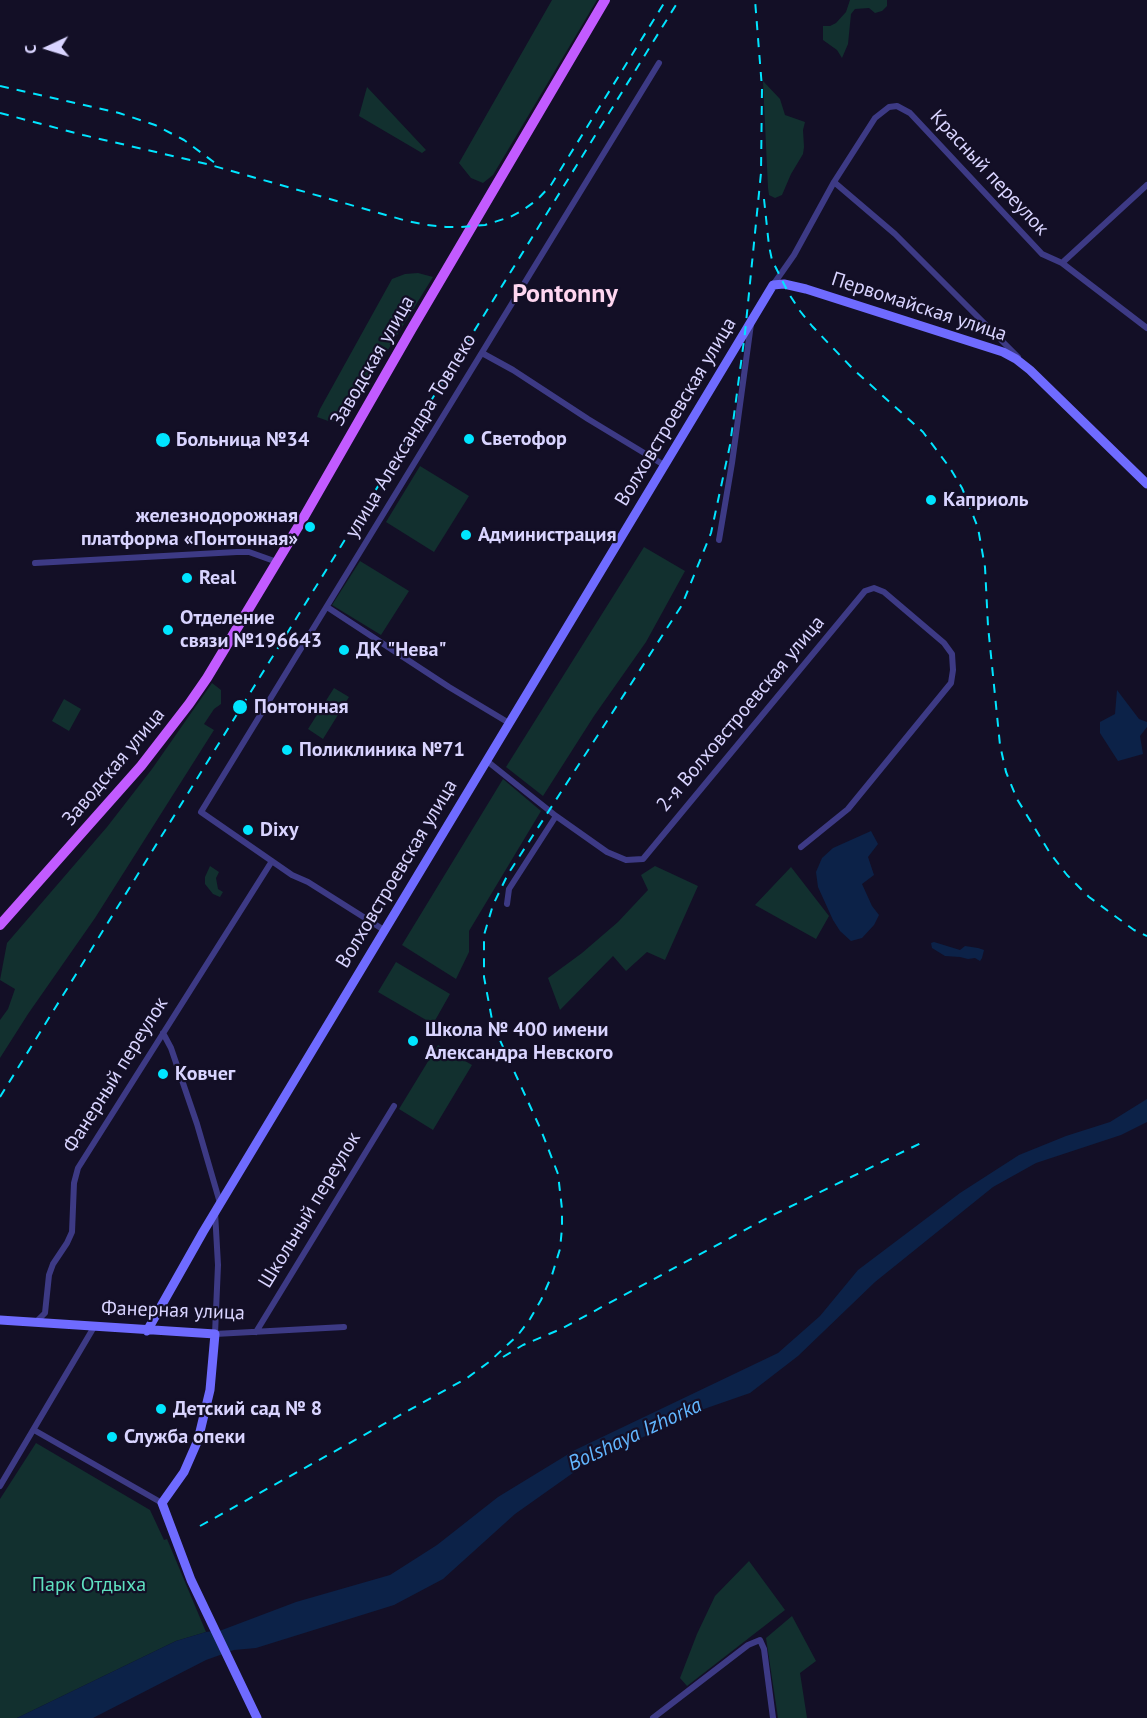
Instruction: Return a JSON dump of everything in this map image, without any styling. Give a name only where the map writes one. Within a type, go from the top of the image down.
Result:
[{"type":"main road","name":"Заводская улица","points":[[0,925],[96,818],[167,733],[207,678],[605,0]]},
{"type":"street","name":"улица Александра Товпеко","points":[[272,861],[201,812],[659,63]]},
{"type":"street","name":"Волховстроевская улица","points":[[147,1330],[384,930],[773,285],[794,255],[834,182],[875,118],[893,106]]},
{"type":"street","name":"Красный переулок","points":[[893,106],[910,113],[1042,254],[1062,263],[1147,328]]},
{"type":"street","points":[[834,182],[895,234],[1030,370]]},
{"type":"street","points":[[1062,263],[1147,185]]},
{"type":"street","name":"Первомайская улица","points":[[773,285],[784,284],[806,289],[1003,352],[1030,370],[1147,484]]},
{"type":"street","points":[[719,540],[752,321]]},
{"type":"street","points":[[482,353],[664,465]]},
{"type":"street","points":[[35,563],[237,552],[249,552],[277,562]]},
{"type":"street","name":"2-я Волховстроевская улица","points":[[556,816],[607,852],[626,860],[643,860],[866,591],[874,588],[884,592],[944,643],[952,654],[951,682],[848,809],[801,847]]},
{"type":"street","points":[[327,606],[449,687],[509,723]]},
{"type":"street","points":[[487,761],[556,816],[509,889],[507,904]]},
{"type":"street","points":[[272,861],[384,930]]},
{"type":"street","name":"Фанерный переулок","points":[[35,1323],[45,1313],[49,1275],[53,1264],[72,1232],[74,1183],[78,1168],[272,861]]},
{"type":"street","points":[[162,1503],[184,1472],[198,1440],[210,1390],[218,1265],[218,1208],[193,1113],[171,1048],[163,1033]]},
{"type":"street","name":"Школьный переулок","points":[[256,1332],[394,1106]]},
{"type":"street","name":"Фанерная улица","points":[[0,1320],[215,1334],[344,1327]]},
{"type":"street","points":[[0,1486],[94,1327]]},
{"type":"street","points":[[34,1430],[162,1503],[187,1571],[257,1718]]},
{"type":"street","points":[[653,1718],[748,1645],[760,1640],[764,1649],[773,1718]]},
{"type":"green space","points":[[552,0],[597,0],[493,175],[483,183],[471,178],[459,163]]},
{"type":"green space","points":[[850,0],[887,0],[887,6],[875,13],[869,8],[855,9],[851,14],[848,44],[842,58],[837,50],[823,40],[823,26],[836,23],[846,12]]},
{"type":"green space","points":[[763,81],[780,99],[785,115],[805,122],[803,154],[782,195],[775,198],[769,195],[768,188]]},
{"type":"green space","points":[[367,87],[426,150],[422,153],[359,116]]},
{"type":"green space","points":[[418,273],[433,277],[349,413],[339,421],[331,422],[317,417],[392,279],[405,274]]},
{"type":"green space","points":[[420,466],[469,496],[434,552],[386,522]]},
{"type":"green space","points":[[644,547],[685,571],[646,642],[594,716],[543,796],[506,767]]},
{"type":"green space","points":[[360,561],[409,591],[381,635],[332,605]]},
{"type":"green space","points":[[212,683],[221,690],[221,704],[214,709],[204,724],[214,730],[95,918],[0,1058],[0,1020],[8,1009],[15,989],[0,980],[7,943],[107,827],[152,769]]},
{"type":"green space","points":[[334,688],[349,697],[323,739],[308,729]]},
{"type":"green space","points":[[64,699],[81,709],[69,731],[52,721]]},
{"type":"green space","points":[[503,779],[541,811],[469,931],[469,952],[456,979],[402,945]]},
{"type":"green space","points":[[210,866],[219,872],[216,878],[218,889],[223,892],[220,897],[213,894],[205,884],[205,877]]},
{"type":"green space","points":[[655,866],[698,886],[665,960],[647,952],[626,971],[613,956],[560,1010],[548,978],[618,922],[648,890],[641,875]]},
{"type":"green space","points":[[791,867],[829,916],[816,939],[755,905]]},
{"type":"green space","points":[[396,962],[450,994],[433,1024],[378,992]]},
{"type":"green space","points":[[438,1045],[472,1065],[433,1130],[399,1109]]},
{"type":"green space","name":"Парк Отдыха","points":[[36,1443],[150,1510],[164,1540],[167,1539],[206,1632],[176,1641],[17,1718],[0,1718],[0,1499]]},
{"type":"green space","points":[[749,1561],[785,1610],[687,1686],[680,1678],[715,1596]]},
{"type":"green space","points":[[792,1616],[816,1661],[800,1673],[807,1718],[778,1718],[766,1638]]},
{"type":"water","points":[[1117,690],[1139,719],[1147,722],[1147,727],[1140,736],[1143,754],[1118,761],[1100,733],[1100,722],[1115,714]]},
{"type":"water","points":[[871,831],[878,844],[868,857],[874,875],[862,884],[872,906],[879,915],[874,925],[862,938],[851,941],[840,931],[833,920],[818,887],[816,872],[822,858],[833,848]]},
{"type":"water","points":[[931,943],[960,950],[965,946],[984,950],[980,961],[975,958],[945,956],[932,948]]},
{"type":"water","name":"Bolshaya Izhorka","points":[[1147,1099],[1147,1122],[1121,1135],[1036,1163],[993,1187],[875,1282],[798,1356],[750,1393],[704,1409],[587,1463],[515,1514],[443,1579],[394,1605],[256,1648],[234,1650],[206,1660],[93,1718],[17,1718],[176,1641],[222,1630],[296,1602],[390,1575],[437,1545],[498,1497],[575,1450],[778,1353],[820,1316],[858,1270],[960,1193],[1019,1155],[1066,1136],[1110,1122]]},
{"type":"railway","points":[[0,113],[207,164],[407,221],[446,227],[485,225],[523,210],[537,200],[551,185],[666,0]]},
{"type":"railway","points":[[0,1097],[679,0]]},
{"type":"railway","points":[[200,1526],[467,1378],[489,1362],[518,1335],[541,1300],[552,1275],[560,1249],[562,1228],[558,1174],[541,1130],[493,1025],[484,977],[484,935],[493,905],[508,874],[682,605],[711,533],[730,445],[745,333],[761,173],[762,88],[755,0]]},
{"type":"railway","points":[[0,86],[119,113],[155,125],[184,140],[215,163]]},
{"type":"railway","points":[[764,199],[772,260],[800,311],[854,370],[923,432],[962,488],[978,528],[985,567],[988,626],[1000,745],[1006,772],[1017,799],[1050,853],[1067,875],[1089,897],[1134,930],[1147,936]]},
{"type":"railway","points":[[503,1357],[523,1345],[561,1329],[771,1216],[921,1143]]},
{"type":"place","name":"Светофор","points":[[469,439]]},
{"type":"place","name":"Больница №34","points":[[163,440]]},
{"type":"place","name":"Каприоль","points":[[931,500]]},
{"type":"place","name":"железнодорожная платформа «Понтонная»","points":[[310,527]]},
{"type":"place","name":"Администрация","points":[[466,535]]},
{"type":"place","name":"Real","points":[[187,578]]},
{"type":"place","name":"Отделение связи №196643","points":[[168,630]]},
{"type":"place","name":"ДК \"Нева\"","points":[[344,650]]},
{"type":"place","name":"Понтонная","points":[[240,707]]},
{"type":"place","name":"Поликлиника №71","points":[[287,750]]},
{"type":"place","name":"Dixy","points":[[248,830]]},
{"type":"place","name":"Школа № 400 имени Александра Невского","points":[[413,1041]]},
{"type":"place","name":"Ковчег","points":[[163,1074]]},
{"type":"place","name":"Детский сад № 8","points":[[161,1409]]},
{"type":"place","name":"Служба опеки","points":[[112,1437]]},
{"type":"district","name":"Pontonny","points":[[565,295]]}]
